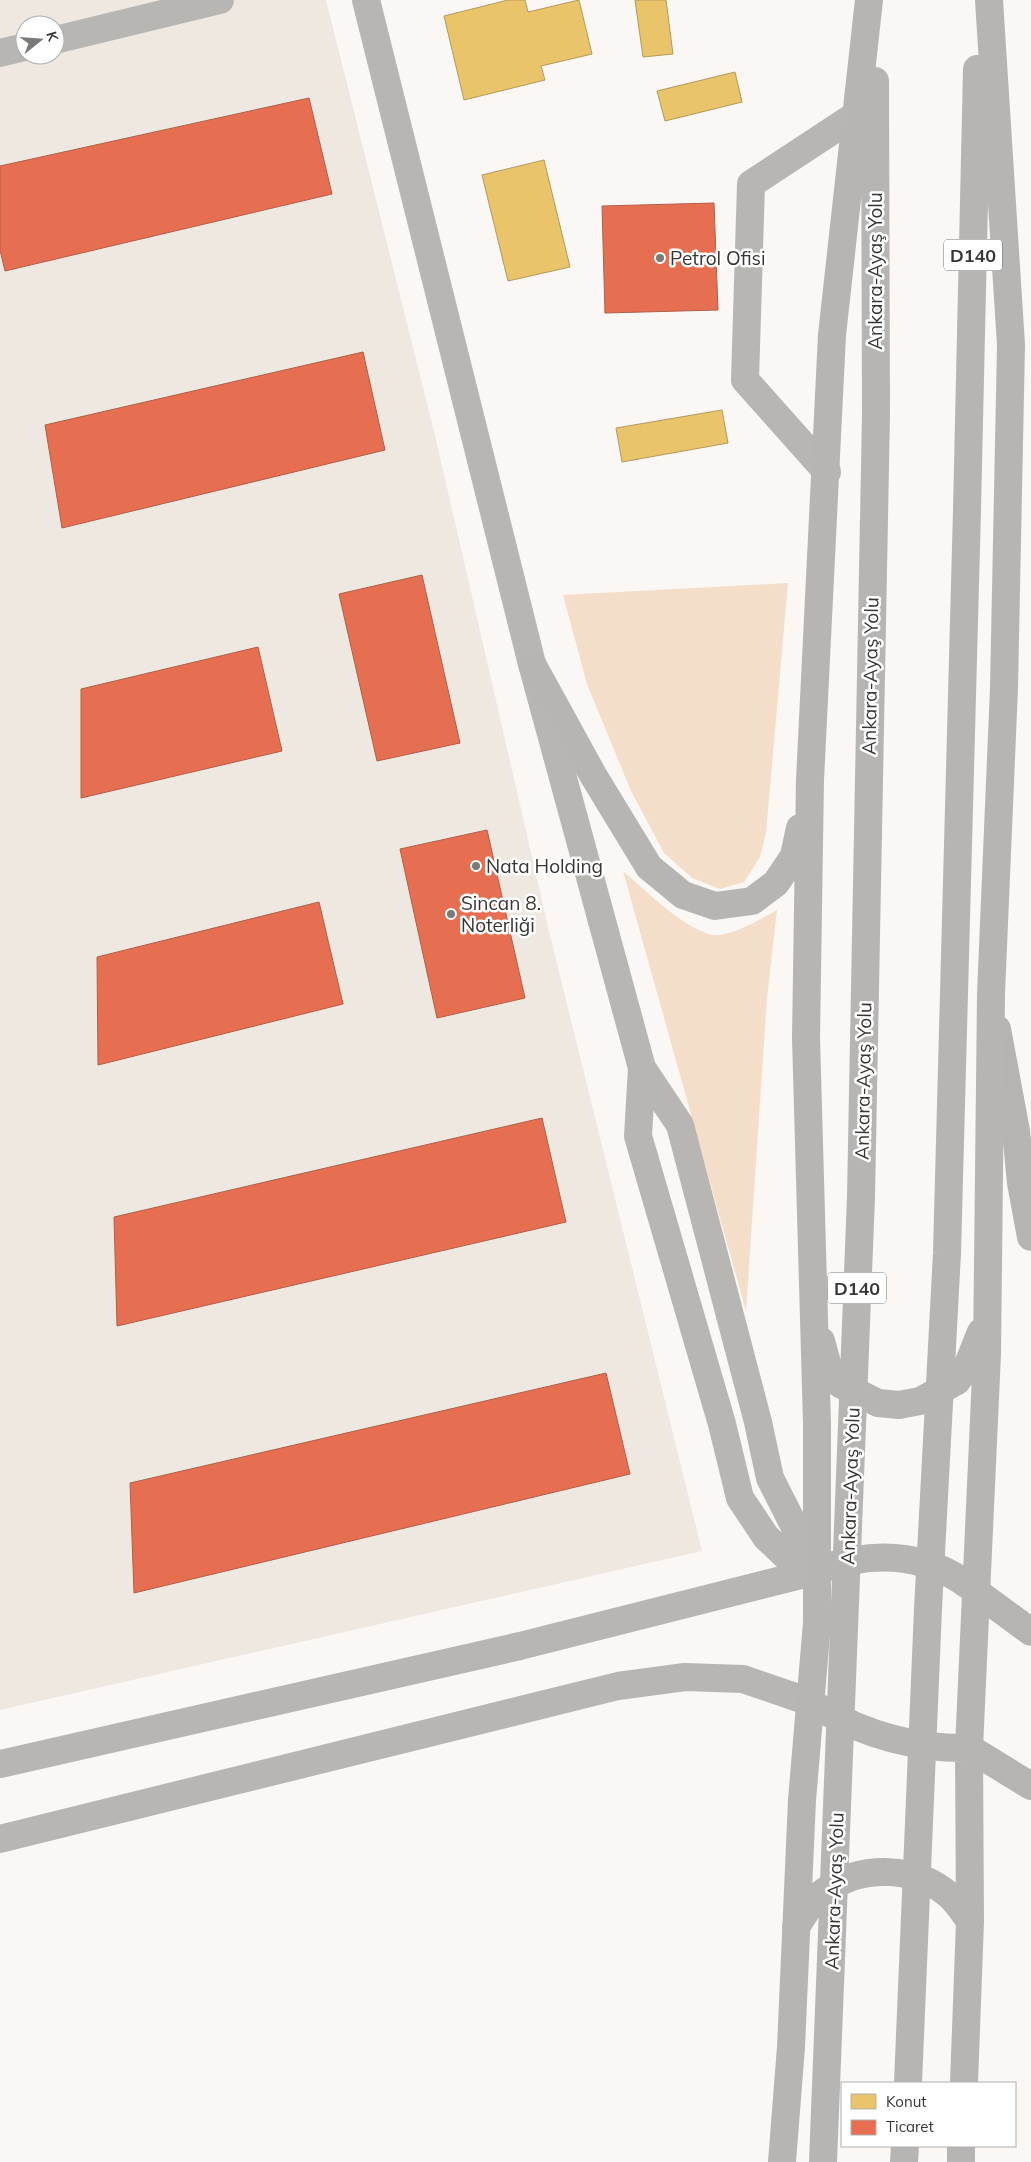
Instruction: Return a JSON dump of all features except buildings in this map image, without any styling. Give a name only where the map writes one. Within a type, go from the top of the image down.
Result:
[{"type":"highway","points":[[782,2162],[791,2047],[802,1800],[817,1623],[817,1424],[806,1038],[810,780],[827,472],[832,336],[869,0]]},
{"type":"highway","name":"Ankara-Ayaş Yolu","points":[[823,2162],[861,1197],[876,414],[876,0]]},
{"type":"highway","name":"D140","points":[[908,2082],[928,1609],[947,1253],[979,0]]},
{"type":"highway","points":[[964,2082],[970,1921],[969,1748],[978,1593],[987,1304],[991,994],[1004,688],[1011,344],[989,0]]},
{"type":"highway","points":[[532,664],[592,775],[649,867],[683,896],[715,906],[752,901],[776,883],[794,856],[810,780]]},
{"type":"highway","points":[[813,1313],[827,1363],[840,1384],[878,1402],[899,1405],[920,1401],[957,1381],[978,1342],[987,1304]]},
{"type":"highway","points":[[817,1571],[864,1558],[904,1558],[920,1561],[951,1574],[978,1593]]},
{"type":"highway","points":[[810,1702],[852,1724],[896,1740],[940,1747],[969,1748]]},
{"type":"highway","points":[[796,1927],[813,1902],[838,1883],[866,1873],[888,1872],[896,1872],[926,1880],[951,1896],[970,1921]]},
{"type":"highway","points":[[904,2162],[905,2147]]},
{"type":"highway","points":[[961,2147],[961,2162]]},
{"type":"main road","points":[[991,994],[1016,1131],[1021,1183],[1031,1237]]},
{"type":"main road","points":[[978,1593],[1031,1632]]},
{"type":"main road","points":[[969,1748],[1031,1786]]},
{"type":"street","points":[[65,38],[220,0]]},
{"type":"street","points":[[366,0],[532,664],[642,1068],[680,1125],[758,1422],[770,1478],[817,1571]]},
{"type":"street","points":[[0,53],[15,49]]},
{"type":"street","points":[[827,472],[745,380],[751,184],[856,115]]},
{"type":"street","points":[[642,1068],[638,1136],[722,1424],[740,1498],[766,1537],[786,1557],[817,1571]]},
{"type":"street","points":[[0,1764],[520,1646],[817,1571]]},
{"type":"street","points":[[0,1839],[618,1686],[685,1676],[743,1679],[810,1702]]},
{"type":"shaded area","points":[[0,0],[326,0],[434,431],[550,935],[702,1551],[0,1710]]},
{"type":"shaded area","points":[[788,583],[766,833],[760,857],[744,882],[720,889],[692,878],[664,853],[631,791],[587,684],[563,595]]},
{"type":"shaded area","points":[[623,871],[678,918],[702,932],[713,935],[737,930],[777,910],[767,998],[746,1311]]},
{"type":"place","name":"Petrol Ofisi","points":[[660,258]]},
{"type":"place","name":"Nata Holding","points":[[476,866]]},
{"type":"place","name":"Sincan 8. Noterliği","points":[[451,914]]}]
